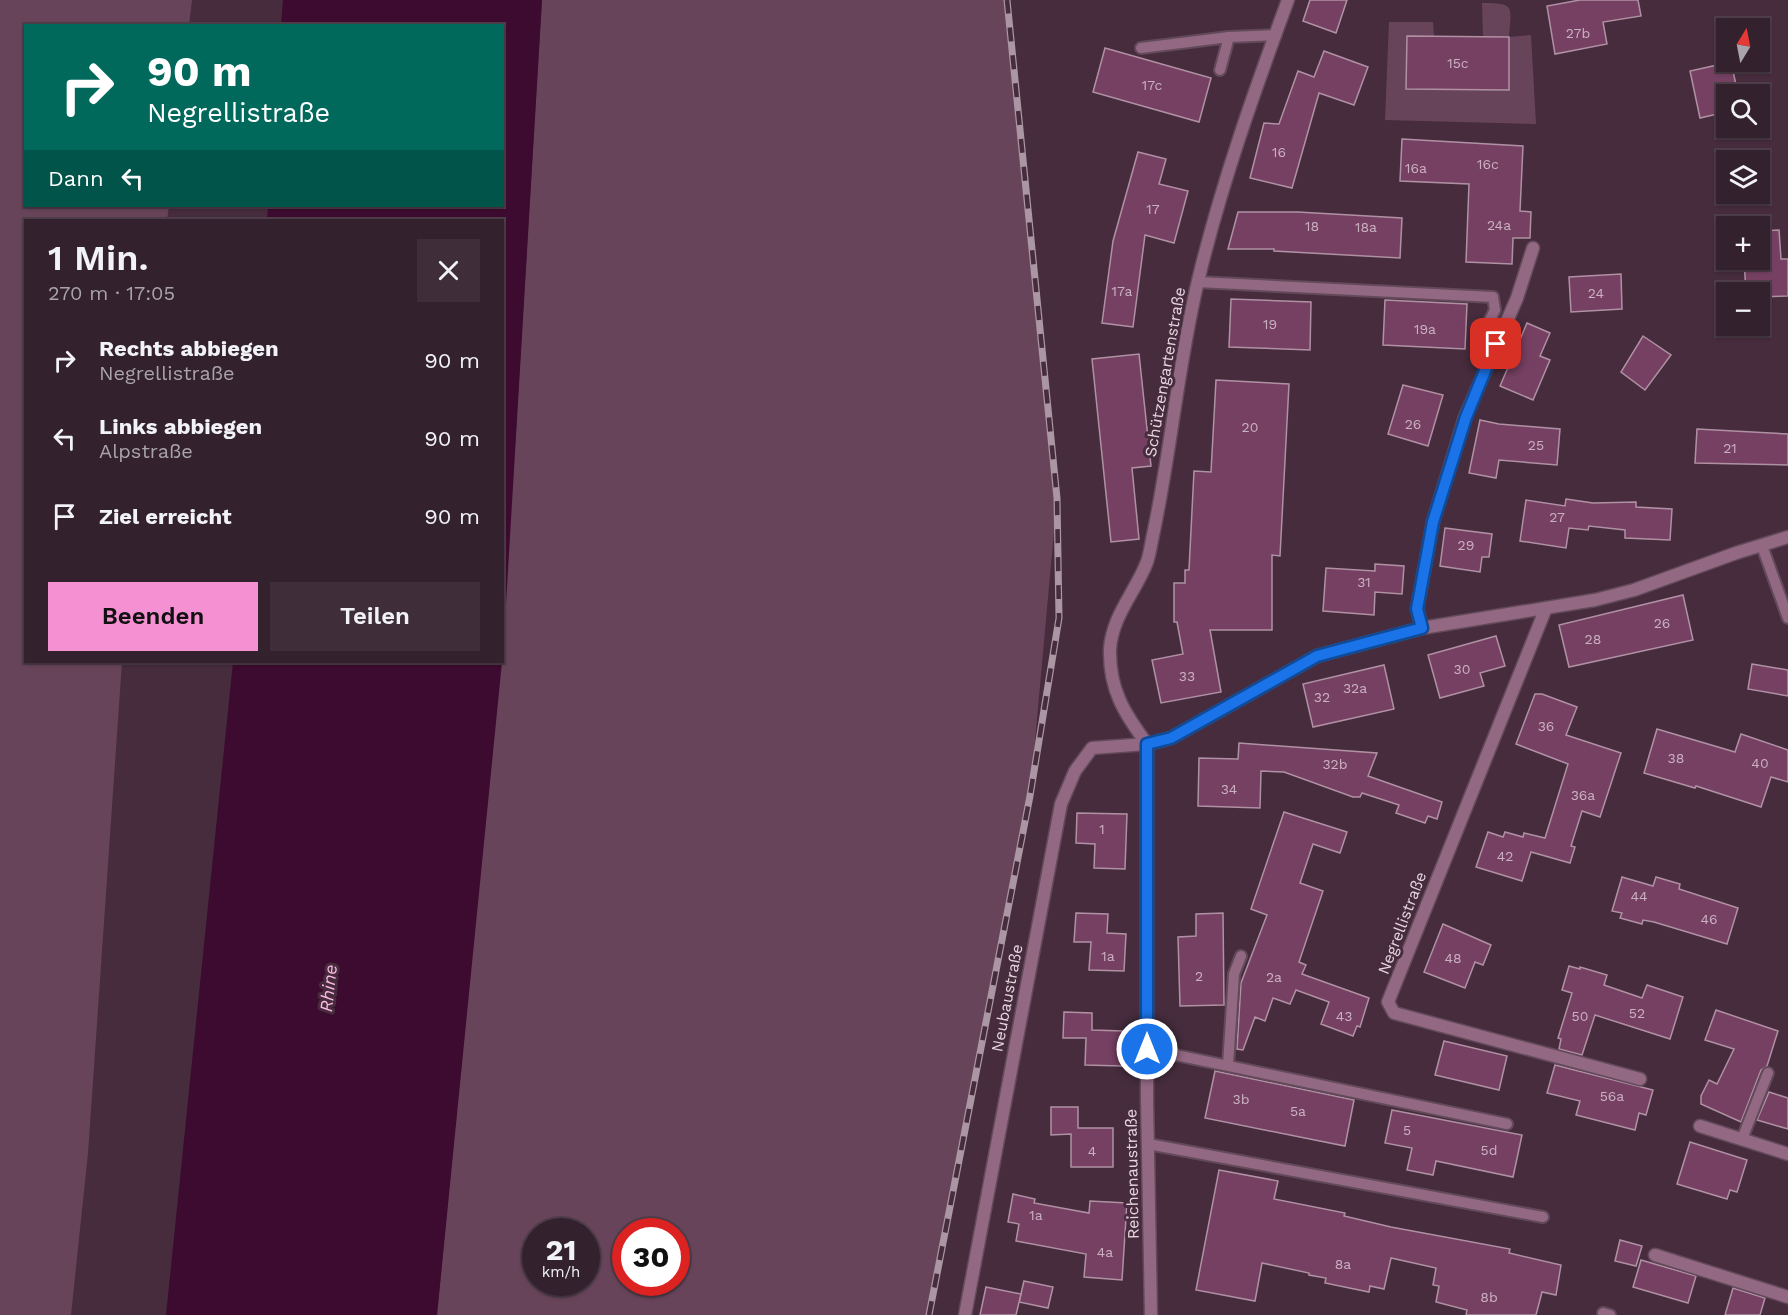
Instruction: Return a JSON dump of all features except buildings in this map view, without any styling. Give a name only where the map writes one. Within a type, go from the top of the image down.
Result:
[{"type":"street","name":"Schützengartenstraße","points":[[1147,744],[1126,716],[1117,698],[1110,648],[1115,625],[1147,561],[1159,508],[1178,382],[1198,282],[1223,184],[1288,0]]},
{"type":"street","points":[[1422,628],[1417,609],[1433,522],[1466,417],[1517,298],[1533,248]]},
{"type":"street","points":[[1147,744],[1171,738],[1317,656],[1422,628],[1595,600],[1634,590],[1788,537]]},
{"type":"street","name":"Negrellistraße","points":[[1546,608],[1388,1002],[1394,1013],[1640,1079]]},
{"type":"street","name":"Reichenaustraße","points":[[1147,744],[1147,1049],[1151,1315]]},
{"type":"street","name":"Neubaustraße","points":[[965,1315],[1061,804],[1075,771],[1092,748],[1147,744]]},
{"type":"street","points":[[1700,1126],[1788,1154]]},
{"type":"street","points":[[1655,1255],[1788,1297]]},
{"type":"lane","points":[[1141,48],[1229,37],[1276,35]]},
{"type":"lane","points":[[1220,70],[1229,37]]},
{"type":"lane","points":[[1198,282],[1493,297],[1495,310],[1482,336]]},
{"type":"lane","points":[[1762,546],[1788,618]]},
{"type":"lane","points":[[1228,1065],[1234,974],[1240,956]]},
{"type":"lane","points":[[1147,1049],[1507,1124]]},
{"type":"lane","points":[[1742,1139],[1768,1073]]},
{"type":"lane","points":[[1148,1144],[1543,1217]]},
{"type":"shaded area","points":[[0,0],[192,0],[189,24],[24,24],[24,207],[169,207],[167,219],[24,219],[24,663],[122,663],[88,1153],[71,1315],[0,1315]]},
{"type":"shaded area","points":[[542,0],[1007,0],[1057,498],[1030,796],[928,1315],[437,1315],[496,663],[504,663],[504,580],[515,445]]},
{"type":"shaded area","points":[[1482,3],[1501,4],[1509,8],[1509,37],[1531,35],[1536,124],[1385,120],[1389,22],[1433,22],[1434,37],[1407,37],[1407,89],[1509,90],[1509,38],[1483,37]]},
{"type":"water","points":[[283,0],[542,0],[504,637],[504,219],[267,219],[268,207],[504,207],[504,24],[281,24]]},
{"type":"water","name":"Rhine","points":[[233,663],[502,663],[437,1315],[166,1315]]},
{"type":"railway","points":[[929,1315],[1030,796],[1059,618],[1057,498],[1007,0]]},
{"type":"route","points":[[1147,1049],[1147,744],[1171,738],[1317,656],[1422,628],[1417,609],[1433,522],[1466,417],[1496,344]]}]
